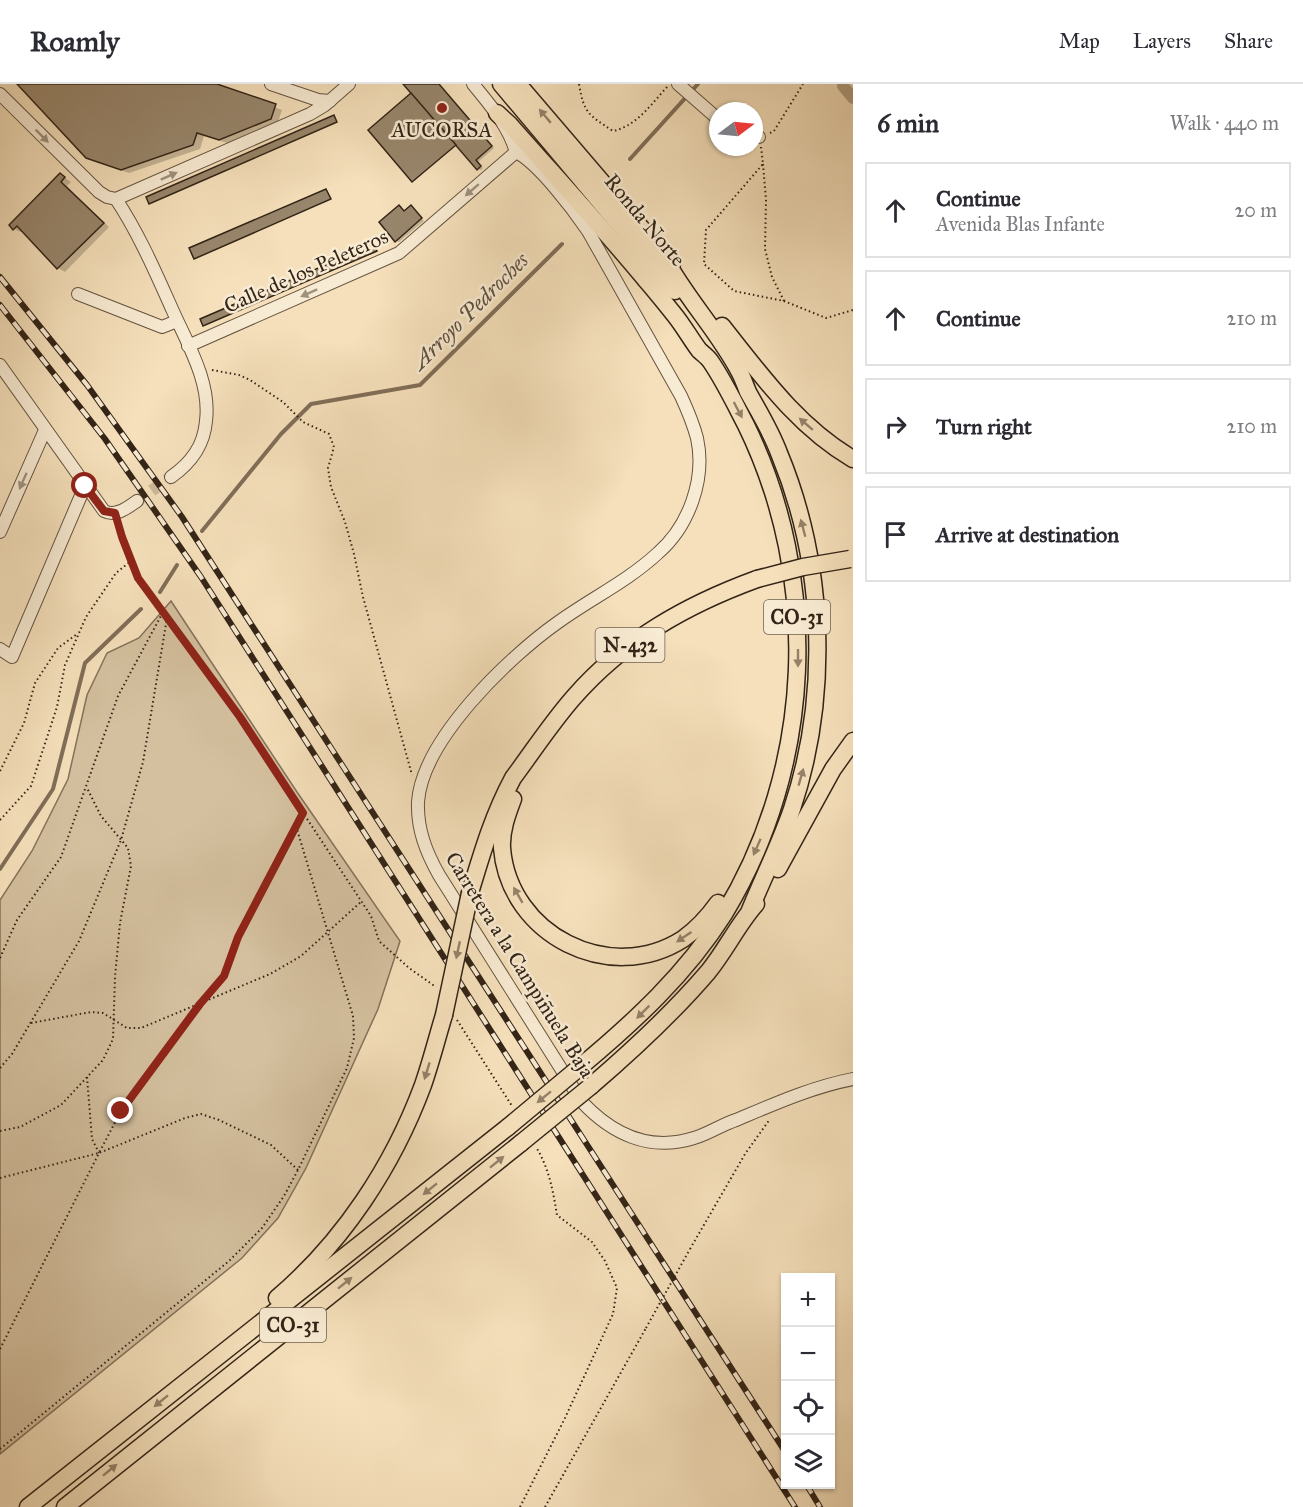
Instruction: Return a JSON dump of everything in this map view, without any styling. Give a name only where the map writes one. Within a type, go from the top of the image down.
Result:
[{"type":"highway","name":"Ronda Norte","points":[[489,84],[585,194],[680,311],[705,347],[709,359]]},
{"type":"highway","name":"Ronda Norte","points":[[501,84],[698,318],[747,391]]},
{"type":"highway","points":[[518,84],[664,257],[676,268],[774,392],[803,423],[853,459]]},
{"type":"highway","points":[[497,113],[510,124],[643,276],[700,351],[709,359]]},
{"type":"highway","name":"CO-31","points":[[65,1507],[529,1145],[669,1015],[709,970],[750,910],[792,808],[812,727],[817,677],[817,636],[810,564],[796,501],[771,434],[747,391],[740,371],[664,257]]},
{"type":"highway","name":"CO-31","points":[[28,1507],[508,1127],[626,1028],[670,985],[700,948],[723,914],[741,882],[768,821],[780,785],[793,725],[798,671],[798,619],[794,580],[785,532],[772,487],[756,445],[709,359]]},
{"type":"highway","name":"N-432","points":[[533,752],[573,697],[623,650],[687,608],[758,579],[803,567],[852,559]]},
{"type":"highway","points":[[750,910],[764,896],[833,769],[853,741]]},
{"type":"highway","points":[[533,752],[507,816],[502,848],[506,871],[514,890],[529,913],[545,930],[564,943],[583,952],[614,957],[643,955],[664,949],[684,938],[704,922],[723,897],[741,882]]},
{"type":"highway","points":[[207,1364],[221,1345],[290,1286],[330,1246],[367,1195],[401,1135],[423,1085],[449,1015],[470,893],[490,825],[513,778],[533,752]]},
{"type":"street","points":[[271,84],[318,100],[330,101]]},
{"type":"street","points":[[473,84],[497,113],[516,152]]},
{"type":"street","points":[[678,84],[709,110]]},
{"type":"street","points":[[0,94],[99,192],[116,199],[310,114],[330,101],[347,85]]},
{"type":"street","name":"Calle de los Peleteros","points":[[188,346],[399,253],[516,152]]},
{"type":"street","name":"Carretera a la Campiñuela Baja","points":[[516,152],[531,162],[588,231],[681,396],[691,417],[697,440],[699,461],[697,481],[692,502],[683,522],[660,552],[642,567],[570,614],[528,645],[502,669],[454,724],[435,754],[420,787],[418,814],[426,852],[582,1102],[596,1117],[625,1136],[658,1143],[693,1139],[800,1094],[853,1079]]},
{"type":"street","points":[[116,199],[138,235],[198,368],[206,404],[204,434],[191,459],[171,477]]},
{"type":"street","points":[[78,294],[162,327],[177,321]]},
{"type":"street","points":[[0,365],[101,508],[113,514],[137,501]]},
{"type":"street","points":[[0,532],[45,430]]},
{"type":"street","points":[[0,649],[12,657],[85,486]]},
{"type":"path","points":[[579,84],[583,105],[594,118],[613,131],[626,129],[670,84]]},
{"type":"path","points":[[763,135],[774,131],[803,84]]},
{"type":"path","points":[[761,156],[766,200],[765,249],[772,278],[784,301]]},
{"type":"path","points":[[763,164],[706,230],[704,264],[734,291],[784,301],[825,318],[853,310]]},
{"type":"path","points":[[198,368],[239,375],[250,380],[283,402],[303,422],[328,434],[334,447],[328,468],[331,488],[345,522],[354,554],[363,597],[412,777]]},
{"type":"path","points":[[113,514],[138,578],[244,723],[372,916],[380,941],[409,968],[436,987]]},
{"type":"path","points":[[0,820],[31,786],[57,707],[65,665],[86,617],[116,573],[131,561]]},
{"type":"path","points":[[0,958],[17,920],[62,857],[118,696],[163,612]]},
{"type":"path","points":[[0,1068],[12,1054],[79,941],[121,840],[143,762],[167,618]]},
{"type":"path","points":[[0,771],[24,723],[35,683],[57,648],[79,632]]},
{"type":"path","points":[[0,1131],[20,1127],[61,1105],[104,1060],[113,1039],[120,923],[131,866],[128,848],[101,816],[87,788]]},
{"type":"path","points":[[0,1349],[121,1111],[200,1004],[224,976],[238,937],[303,813]]},
{"type":"path","points":[[0,1449],[229,1262],[262,1228],[284,1196],[298,1170],[347,1068],[354,1038],[353,1016],[296,825]]},
{"type":"path","points":[[30,1023],[91,1012],[103,1013],[127,1028],[141,1028],[270,974],[301,956],[362,901]]},
{"type":"path","points":[[449,1015],[512,1106]]},
{"type":"path","points":[[87,1077],[92,1139],[99,1153]]},
{"type":"path","points":[[0,1178],[99,1153],[185,1118],[201,1114],[219,1120],[271,1145],[298,1170]]},
{"type":"path","points":[[545,1507],[745,1154],[773,1116]]},
{"type":"path","points":[[520,1507],[613,1314],[617,1288],[605,1261],[592,1242],[557,1215],[553,1189],[542,1157],[529,1145]]},
{"type":"shaded area","points":[[171,601],[297,792],[400,941],[378,1009],[306,1168],[278,1218],[242,1258],[0,1454],[0,900],[32,851],[68,779],[87,695],[107,653],[139,638]]},
{"type":"building","points":[[17,84],[217,84],[276,104],[271,119],[219,140],[197,133],[193,145],[121,170],[86,158]]},
{"type":"building","points":[[403,84],[439,84],[492,146],[476,160],[481,166],[477,170]]},
{"type":"building","points":[[411,93],[456,145],[412,182],[368,130]]},
{"type":"building","points":[[334,115],[337,122],[149,204],[146,197]]},
{"type":"building","points":[[60,173],[65,177],[61,182],[104,223],[57,269],[17,226],[13,230],[9,225]]},
{"type":"building","points":[[326,189],[331,199],[194,259],[189,248]]},
{"type":"building","points":[[399,205],[404,211],[411,205],[422,218],[395,242],[379,222]]},
{"type":"building","points":[[374,244],[377,251],[203,326],[200,319]]},
{"type":"waterway","name":"Arroyo Pedroches","points":[[630,159],[698,84]]},
{"type":"waterway","points":[[843,86],[853,98]]},
{"type":"waterway","name":"Arroyo Pedroches","points":[[202,531],[281,434],[311,404],[420,385],[562,244]]},
{"type":"waterway","name":"Arroyo Pedroches","points":[[160,592],[177,565]]},
{"type":"waterway","name":"Arroyo Pedroches","points":[[0,869],[53,789],[85,663],[141,609]]},
{"type":"tunnel","points":[[137,501],[171,477]]},
{"type":"railway","points":[[0,277],[87,385],[182,517],[781,1445]]},
{"type":"railway","points":[[0,305],[105,439],[201,577],[795,1507]]},
{"type":"railway","points":[[809,1489],[820,1507]]},
{"type":"place","name":"AUCORSA","points":[[442,108]]},
{"type":"route","points":[[85,486],[104,511],[115,513],[138,578],[240,717],[303,813],[238,937],[224,976],[200,1004],[121,1111]]}]
